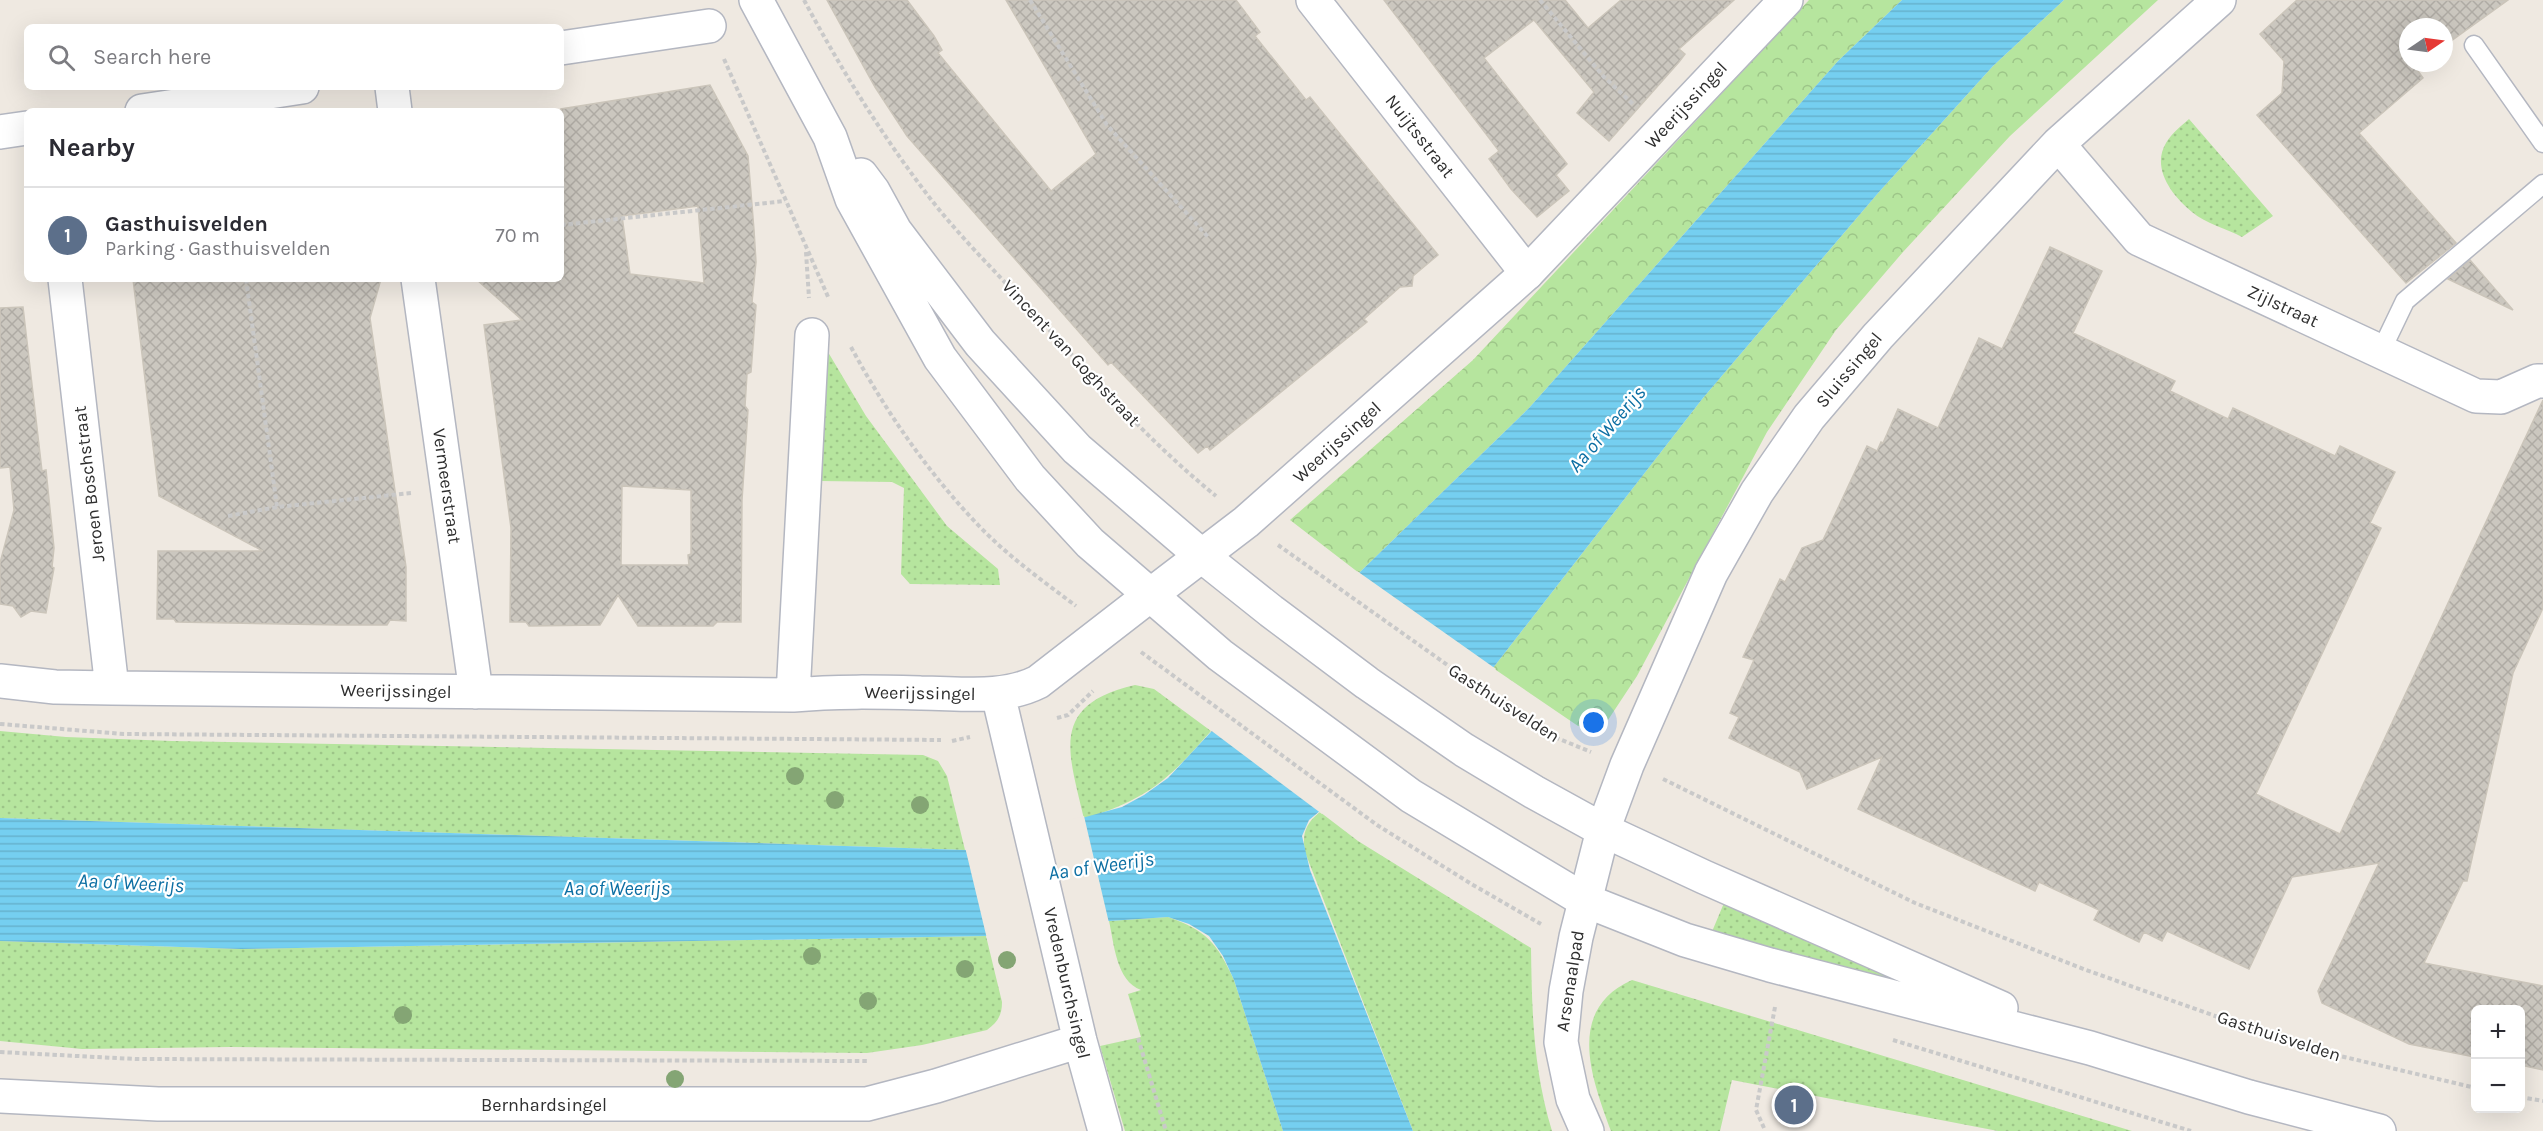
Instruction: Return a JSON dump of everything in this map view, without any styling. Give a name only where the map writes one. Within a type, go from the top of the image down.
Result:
[{"type":"street","points":[[756,0],[830,137],[852,199],[940,358],[1030,478],[1090,543],[1149,596],[1220,655],[1411,796],[1584,900],[1685,940],[2090,1048],[2249,1097],[2379,1131]]},
{"type":"street","name":"Nuijtsstraat","points":[[1313,0],[1527,273]]},
{"type":"street","name":"Sluissingel","points":[[1603,830],[1627,765],[1711,573],[1757,492],[1809,417],[1878,336],[2058,144],[2219,0]]},
{"type":"street","name":"Weerijssingel","points":[[0,681],[56,687],[112,688],[793,695],[836,692],[998,694],[1027,688],[1038,682],[1246,522],[1527,273],[1782,1]]},
{"type":"street","points":[[564,48],[709,26]]},
{"type":"street","points":[[162,108],[282,90]]},
{"type":"street","points":[[392,90],[395,108]]},
{"type":"street","points":[[0,132],[24,128]]},
{"type":"street","points":[[830,137],[873,190],[895,231],[980,343],[1077,449],[1202,556],[1367,683],[1464,750],[1603,830],[1704,878],[2090,1048]]},
{"type":"street","name":"Zijlstraat","points":[[2058,144],[2139,239],[2482,397],[2500,398],[2537,381],[2543,381]]},
{"type":"street","name":"Jeroen Boschstraat","points":[[65,282],[112,688]]},
{"type":"street","name":"Vermeerstraat","points":[[418,282],[476,692]]},
{"type":"street","points":[[793,695],[812,335]]},
{"type":"street","name":"Vredenburchsingel","points":[[998,694],[1080,1041],[1105,1131]]},
{"type":"street","name":"Arsenaalpad","points":[[1587,1131],[1573,1099],[1561,1042],[1566,991],[1584,900],[1603,830]]},
{"type":"street","name":"Bernhardsingel","points":[[0,1096],[158,1104],[867,1118],[936,1086],[1080,1041]]},
{"type":"lane","points":[[2474,45],[2543,143]]},
{"type":"lane","points":[[2381,351],[2405,301],[2543,184]]},
{"type":"path","name":"Vincent van Goghstraat","points":[[804,0],[837,61],[883,134],[934,204],[1120,409],[1181,468],[1246,522],[1409,640]]},
{"type":"path","points":[[1030,0],[1107,125],[1209,238]]},
{"type":"path","points":[[1540,0],[1604,77],[1662,130]]},
{"type":"path","points":[[709,26],[833,309]]},
{"type":"path","points":[[564,225],[785,201]]},
{"type":"path","points":[[806,248],[812,335]]},
{"type":"path","points":[[246,282],[278,507]]},
{"type":"path","points":[[847,339],[897,423],[935,477],[981,527],[1030,572],[1107,628]]},
{"type":"path","points":[[228,516],[278,507],[447,490]]},
{"type":"path","name":"Gasthuisvelden","points":[[1409,640],[1511,710],[1572,746],[1653,774],[1915,903],[2086,970],[2302,1047],[2471,1087]]},
{"type":"path","points":[[1138,650],[1377,825]]},
{"type":"path","points":[[0,724],[124,734],[941,740]]},
{"type":"path","points":[[1764,1128],[1755,1110],[1775,1004]]},
{"type":"path","points":[[1138,1038],[1166,1131]]},
{"type":"path","points":[[0,1052],[147,1059],[867,1062],[878,1060]]},
{"type":"path","points":[[2525,1098],[2543,1101]]},
{"type":"green space","points":[[1809,0],[1902,0],[1838,61],[1529,408],[1359,573],[1290,520],[1473,360]]},
{"type":"green space","points":[[2064,0],[2158,0],[2010,136],[1903,252],[1836,330],[1767,432],[1637,676],[1608,720],[1593,728],[1578,726],[1493,668],[1703,398],[1879,192],[1993,66]]},
{"type":"green space","points":[[2189,119],[2273,216],[2242,237],[2197,216],[2177,198],[2166,181],[2162,172],[2162,152],[2171,136]]},
{"type":"green space","points":[[825,347],[866,416],[947,526],[998,569],[1000,585],[910,584],[901,574],[904,488],[892,482],[820,481]]},
{"type":"green space","points":[[1135,685],[1154,689],[1211,731],[1182,763],[1155,786],[1125,803],[1084,819],[1073,773],[1071,753],[1071,735],[1077,719],[1088,705],[1107,694]]},
{"type":"green space","points":[[0,731],[66,737],[172,741],[923,755],[938,761],[947,776],[965,850],[0,818]]},
{"type":"green space","points":[[1320,812],[1358,841],[1531,948],[1537,1063],[1552,1131],[1413,1131],[1305,852],[1306,830]]},
{"type":"green space","points":[[1724,903],[1932,995],[1711,934]]},
{"type":"green space","points":[[1168,917],[1201,933],[1216,947],[1228,967],[1283,1131],[1125,1131],[1100,1046],[1141,1037],[1128,994],[1141,990],[1126,979],[1121,970],[1109,921]]},
{"type":"green space","points":[[986,936],[1002,1002],[999,1018],[994,1024],[987,1030],[922,1045],[867,1053],[230,1047],[82,1049],[0,1041],[0,941],[241,949]]},
{"type":"green space","points":[[1632,980],[2132,1131],[1998,1131],[1732,1080],[1720,1131],[1611,1131],[1592,1068],[1589,1047],[1591,1027],[1598,1009],[1611,993]]},
{"type":"water","name":"Aa of Weerijs","points":[[1902,0],[2064,0],[1993,66],[1879,192],[1703,398],[1493,668],[1309,820],[1302,836],[1310,870],[1413,1131],[1283,1131],[1234,980],[1223,956],[1209,936],[1189,924],[1168,917],[1036,926],[986,936],[241,949],[0,941],[0,818],[965,850],[1122,807],[1168,778],[1359,573],[1529,408],[1838,61]]},
{"type":"pier","points":[[1357,571],[1496,669],[1322,814],[1209,729]]},
{"type":"pier","points":[[1084,816],[1109,923],[1036,929],[987,939],[965,847]]},
{"type":"building","points":[[827,0],[907,0],[934,36],[942,50],[938,53],[1051,191],[1096,154],[1006,0],[1236,0],[1260,32],[1255,36],[1306,100],[1310,97],[1438,255],[1413,276],[1412,286],[1400,287],[1364,319],[1367,322],[1210,450],[1207,446],[1198,453],[1111,362],[1108,365],[907,136],[875,87]]},
{"type":"building","points":[[1384,0],[1565,0],[1588,28],[1621,0],[1734,0],[1679,49],[1685,54],[1679,62],[1609,141],[1577,113],[1594,92],[1534,20],[1484,58],[1567,164],[1556,175],[1569,191],[1537,217],[1511,189],[1489,159],[1499,151]]},
{"type":"building","points":[[2297,0],[2508,0],[2453,40],[2453,18],[2399,18],[2399,72],[2419,72],[2423,78],[2359,133],[2456,243],[2406,283],[2257,115],[2282,93],[2284,61],[2260,34]]},
{"type":"building","points":[[710,85],[748,156],[756,262],[752,302],[756,305],[751,372],[747,374],[745,406],[748,410],[742,500],[741,622],[717,622],[713,626],[638,626],[618,595],[600,625],[529,626],[526,622],[510,622],[511,528],[484,325],[522,320],[479,282],[564,282],[564,109]],"holes":[[[698,206],[704,283],[630,274],[622,216]],[[622,486],[691,490],[689,565],[621,565]]]},
{"type":"building","points":[[2050,247],[2102,271],[2073,333],[2175,381],[2170,391],[2228,419],[2233,408],[2335,456],[2340,446],[2395,472],[2370,523],[2381,528],[2256,794],[2340,834],[2543,400],[2543,608],[2513,673],[2467,881],[2463,881],[2424,963],[2543,986],[2543,1070],[2525,1066],[2525,1005],[2471,1005],[2471,1056],[2409,1044],[2322,1003],[2318,991],[2379,863],[2292,877],[2249,969],[2167,931],[2162,941],[2144,932],[2139,942],[2094,920],[2099,910],[2039,882],[2035,891],[1858,809],[1882,757],[1807,789],[1800,772],[1729,738],[1739,717],[1730,713],[1754,660],[1743,657],[1780,579],[1785,582],[1802,548],[1823,540],[1867,446],[1877,451],[1898,409],[1938,428],[1979,338],[2002,349]]},
{"type":"building","points":[[2470,260],[2513,310],[2448,279]]},
{"type":"building","points":[[133,282],[380,282],[370,318],[406,567],[406,621],[390,620],[387,625],[340,625],[176,622],[174,619],[157,619],[158,551],[263,551],[159,496]]},
{"type":"building","points":[[23,307],[42,471],[46,470],[54,548],[52,567],[54,568],[46,613],[31,611],[21,617],[13,606],[0,604],[0,563],[14,510],[10,467],[0,468],[0,308]]},
{"type":"place","name":"Gasthuisvelden","points":[[1794,1105]]}]
